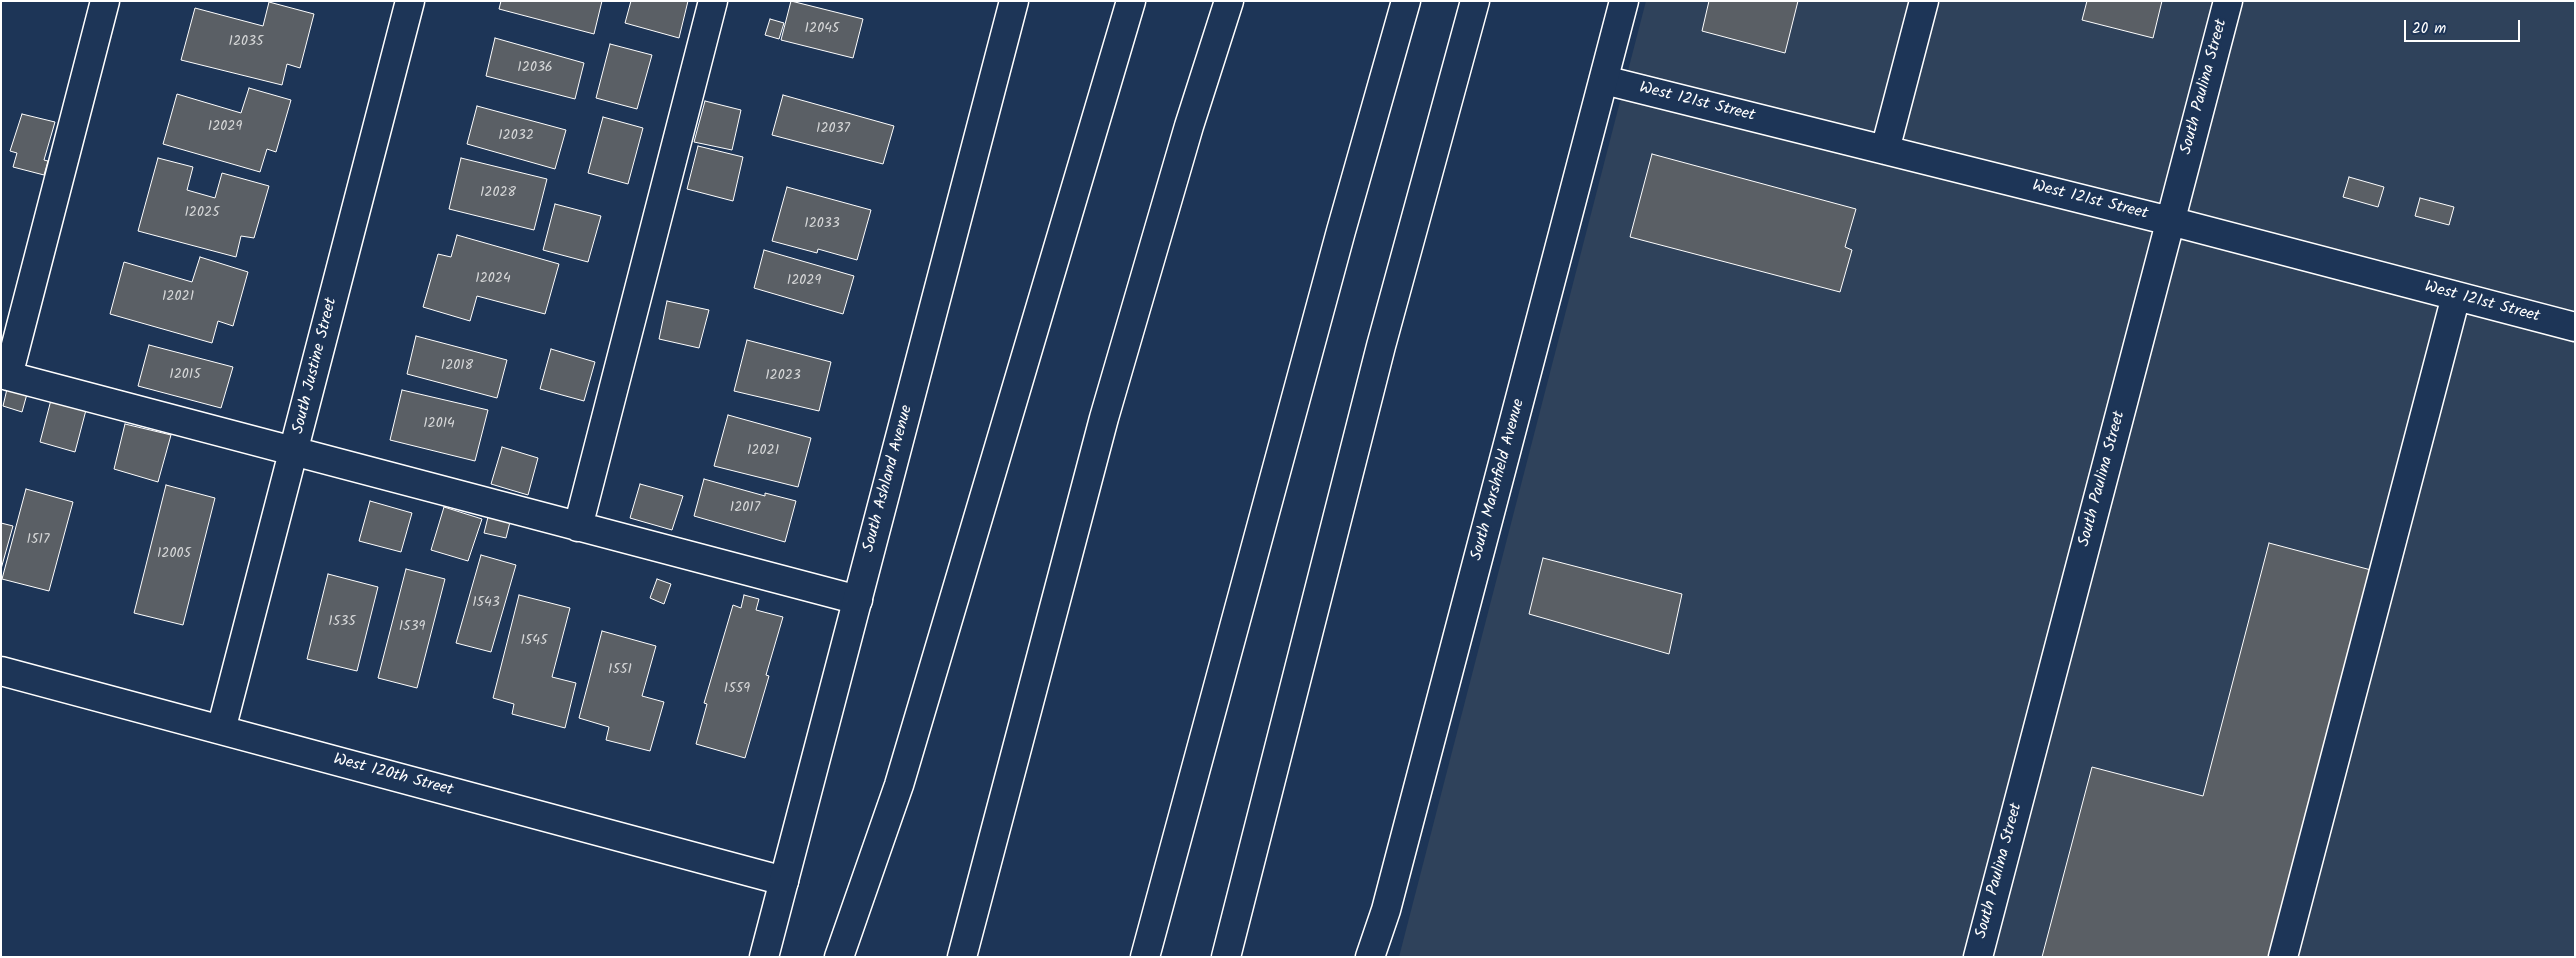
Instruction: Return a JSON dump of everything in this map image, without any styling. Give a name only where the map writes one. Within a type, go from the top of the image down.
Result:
[{"type":"main road","points":[[105,1],[4,375],[858,600]]},
{"type":"main road","name":"South Justine Street","points":[[221,730],[410,1]]},
{"type":"main road","points":[[578,527],[713,1]]},
{"type":"main road","name":"South Ashland Avenue","points":[[764,957],[1014,1]]},
{"type":"main road","points":[[839,957],[899,785],[1131,1]]},
{"type":"main road","points":[[962,957],[1104,418],[1189,126],[1229,1]]},
{"type":"main road","points":[[1145,957],[1341,231],[1406,1]]},
{"type":"main road","points":[[1226,957],[1381,346],[1475,1]]},
{"type":"main road","name":"South Marshfield Avenue","points":[[1370,957],[1386,910],[1624,1]]},
{"type":"main road","points":[[1885,150],[1924,1]]},
{"type":"main road","name":"South Paulina Street","points":[[1978,957],[2228,1]]},
{"type":"main road","name":"West 121st Street","points":[[1604,80],[2170,221],[2575,327]]},
{"type":"main road","points":[[2283,957],[2456,296]]},
{"type":"main road","name":"West 120th Street","points":[[1,671],[784,881]]},
{"type":"shaded area","points":[[1646,1],[2575,1],[2575,957],[1399,957]]},
{"type":"building","points":[[501,1],[602,1],[594,34],[499,9]]},
{"type":"building","points":[[631,1],[688,1],[679,38],[625,23]]},
{"type":"building","points":[[791,1],[863,19],[853,58],[781,40]]},
{"type":"building","points":[[1709,1],[1798,1],[1785,53],[1702,31]]},
{"type":"building","points":[[2087,1],[2162,1],[2153,38],[2082,20]]},
{"type":"building","points":[[269,2],[314,14],[300,68],[287,64],[282,85],[181,60],[195,8],[263,26]]},
{"type":"building","points":[[770,19],[784,23],[779,39],[765,35]]},
{"type":"building","points":[[495,38],[584,63],[575,99],[486,76]]},
{"type":"building","points":[[610,44],[652,55],[637,109],[596,98]]},
{"type":"building","points":[[249,88],[291,100],[276,152],[267,149],[260,172],[163,144],[177,94],[241,113]]},
{"type":"building","points":[[783,95],[894,126],[883,164],[772,135]]},
{"type":"building","points":[[705,101],[741,110],[732,150],[694,142]]},
{"type":"building","points":[[477,106],[566,130],[555,169],[467,144]]},
{"type":"building","points":[[22,114],[55,122],[44,160],[48,161],[44,175],[13,167],[17,153],[10,151]]},
{"type":"building","points":[[603,117],[643,128],[628,184],[588,173]]},
{"type":"building","points":[[698,146],[743,157],[733,201],[687,189]]},
{"type":"building","points":[[1652,154],[1856,209],[1845,247],[1852,250],[1840,292],[1630,237]]},
{"type":"building","points":[[158,158],[193,167],[187,190],[215,198],[222,173],[269,186],[254,238],[241,236],[236,257],[138,231]]},
{"type":"building","points":[[461,158],[547,179],[534,230],[449,209]]},
{"type":"building","points":[[2349,177],[2384,187],[2378,207],[2343,197]]},
{"type":"building","points":[[787,187],[871,210],[857,260],[818,249],[817,253],[772,241]]},
{"type":"building","points":[[2420,198],[2454,207],[2449,225],[2415,216]]},
{"type":"building","points":[[555,204],[601,216],[588,262],[543,250]]},
{"type":"building","points":[[457,235],[559,264],[545,314],[477,296],[470,321],[423,307],[438,254],[451,257]]},
{"type":"building","points":[[764,250],[854,276],[843,314],[754,288]]},
{"type":"building","points":[[200,257],[248,272],[233,326],[218,321],[212,343],[110,314],[124,262],[192,282]]},
{"type":"building","points":[[667,301],[709,310],[699,348],[659,339]]},
{"type":"building","points":[[416,336],[507,360],[497,398],[407,374]]},
{"type":"building","points":[[747,340],[831,362],[819,411],[734,391]]},
{"type":"building","points":[[149,345],[233,367],[221,408],[138,386]]},
{"type":"building","points":[[551,349],[595,362],[584,401],[540,389]]},
{"type":"building","points":[[7,389],[27,394],[22,412],[3,406]]},
{"type":"building","points":[[402,390],[488,410],[475,461],[390,440]]},
{"type":"building","points":[[51,400],[86,410],[75,452],[40,442]]},
{"type":"building","points":[[728,415],[811,438],[798,487],[714,466]]},
{"type":"building","points":[[125,424],[171,435],[158,482],[114,469]]},
{"type":"building","points":[[502,447],[538,458],[528,495],[491,484]]},
{"type":"building","points":[[704,479],[765,496],[765,493],[796,501],[785,542],[694,516]]},
{"type":"building","points":[[640,484],[683,496],[672,530],[630,518]]},
{"type":"building","points":[[166,485],[215,498],[183,625],[134,613]]},
{"type":"building","points":[[26,489],[73,502],[49,591],[2,579]]},
{"type":"building","points":[[370,501],[412,513],[401,552],[359,541]]},
{"type":"building","points":[[444,507],[482,519],[468,561],[431,550]]},
{"type":"building","points":[[488,517],[510,522],[506,538],[484,533]]},
{"type":"building","points":[[1,523],[13,526],[1,569]]},
{"type":"building","points":[[2269,543],[2371,570],[2271,957],[2042,957],[2092,767],[2203,796]]},
{"type":"building","points":[[481,555],[516,565],[491,652],[456,643]]},
{"type":"building","points":[[1543,558],[1682,594],[1669,654],[1529,614]]},
{"type":"building","points":[[406,569],[445,579],[417,688],[378,678]]},
{"type":"building","points":[[328,574],[378,587],[357,671],[307,659]]},
{"type":"building","points":[[657,579],[671,584],[664,604],[650,598]]},
{"type":"building","points":[[519,595],[570,608],[552,677],[576,683],[565,728],[512,714],[514,704],[493,698]]},
{"type":"building","points":[[744,595],[759,599],[756,610],[783,617],[766,675],[769,676],[745,758],[696,744],[707,704],[704,703],[733,605],[741,608]]},
{"type":"building","points":[[602,631],[656,646],[642,696],[664,702],[650,751],[606,740],[609,727],[579,718]]}]
